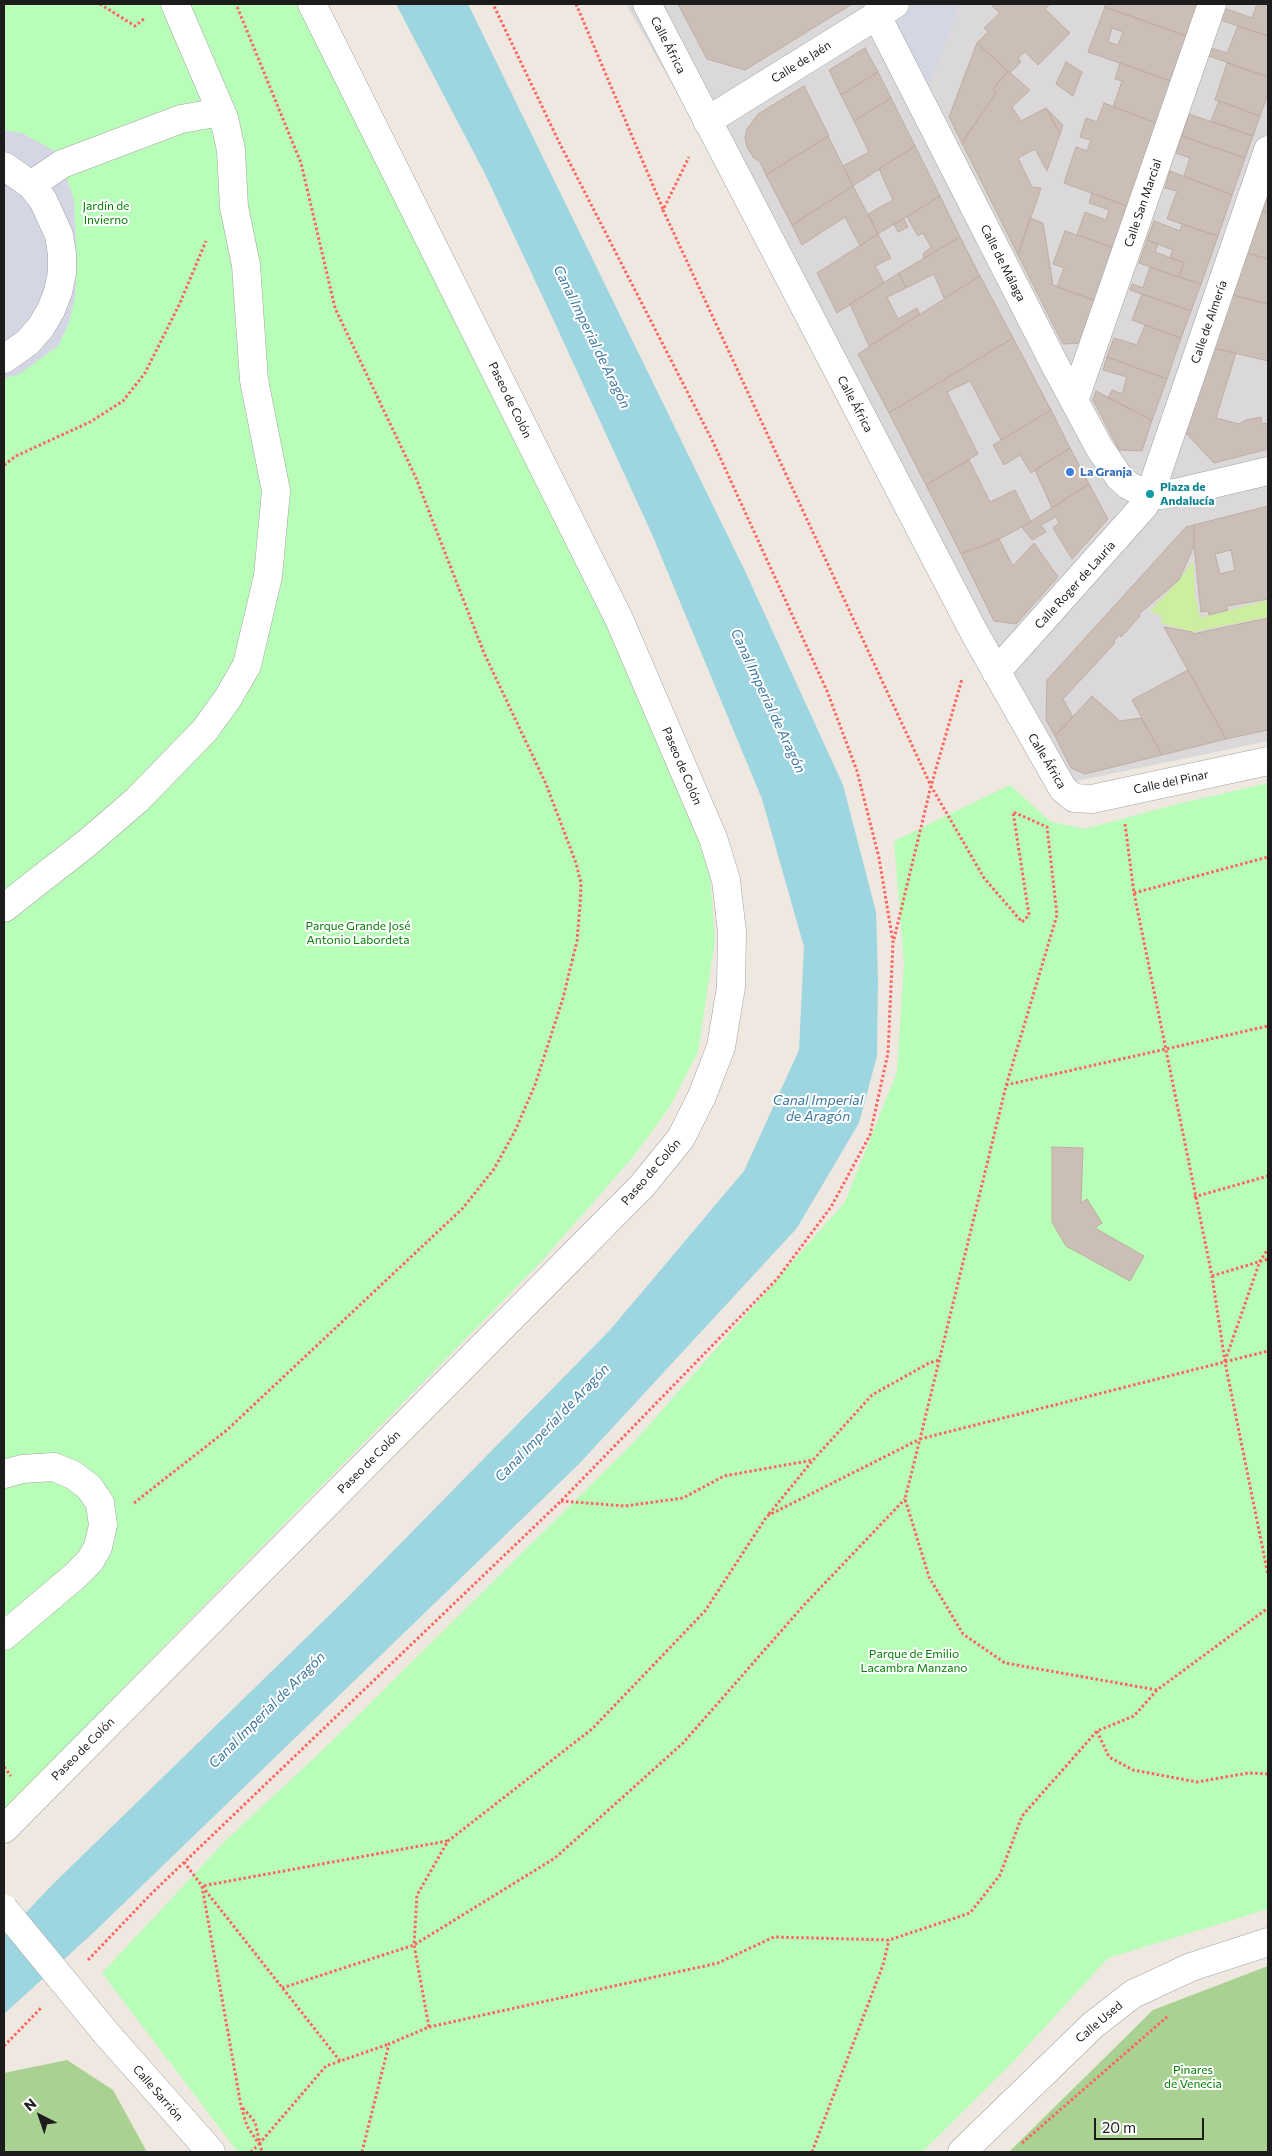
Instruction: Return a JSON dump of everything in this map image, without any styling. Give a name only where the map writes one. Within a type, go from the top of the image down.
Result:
[{"type":"street","points":[[4,908],[88,843],[137,800],[205,730],[228,698],[246,666],[268,576],[276,491],[254,380],[246,266],[234,207],[231,150],[226,123],[175,4]]},
{"type":"street","name":"Paseo de Colón","points":[[4,1829],[642,1186],[681,1138],[705,1088],[721,1047],[731,987],[732,932],[726,880],[713,838],[619,619],[312,4]]},
{"type":"street","name":"Calle África","points":[[647,4],[996,672],[1056,779],[1063,789],[1074,798]]},
{"type":"street","name":"Calle San Marcial","points":[[1074,401],[1212,4]]},
{"type":"street","name":"Calle de Jaén","points":[[707,121],[885,9]]},
{"type":"street","name":"Calle de Málaga","points":[[885,9],[1074,401],[1099,447],[1115,471],[1128,485],[1150,494]]},
{"type":"street","points":[[31,185],[62,164],[182,118],[221,112]]},
{"type":"street","name":"Calle de Almería","points":[[1150,494],[1268,150]]},
{"type":"street","points":[[4,166],[31,185],[43,200],[53,217],[59,235],[62,254],[62,274],[54,301],[41,327],[28,342],[4,359]]},
{"type":"street","points":[[1150,494],[1175,493],[1268,471]]},
{"type":"street","name":"Calle Roger de Lauria","points":[[996,672],[1132,521],[1150,494]]},
{"type":"street","name":"Calle del Pinar","points":[[1074,798],[1092,799],[1268,761]]},
{"type":"street","points":[[4,1474],[22,1469],[54,1467],[73,1475],[89,1487],[100,1503],[104,1525],[98,1547],[90,1560],[75,1576],[4,1636]]},
{"type":"street","name":"Calle Sarrión","points":[[4,1910],[106,2032],[211,2152]]},
{"type":"street","name":"Calle Used","points":[[962,2152],[1092,2026],[1133,1994],[1191,1967],[1268,1942]]},
{"type":"path","points":[[100,4],[135,26],[149,15]]},
{"type":"path","points":[[104,1525],[227,1430],[463,1208],[494,1170],[515,1131],[535,1085],[563,998],[577,941],[581,883],[576,863],[546,784],[484,653],[416,478],[335,308],[301,163],[236,4]]},
{"type":"path","points":[[493,4],[559,142],[712,442],[827,691],[857,771],[880,858],[893,942]]},
{"type":"path","points":[[282,1988],[414,1945],[555,1858],[683,1743],[804,1604],[905,1499],[1006,1086],[1057,914],[1047,827],[1013,812],[1029,915],[1022,922],[984,878],[931,786],[663,210],[576,4]]},
{"type":"path","points":[[663,210],[692,150]]},
{"type":"path","points":[[4,465],[16,456],[90,422],[123,401],[145,373],[176,312],[208,234]]},
{"type":"path","points":[[84,1963],[184,1862],[561,1501],[777,1279],[831,1207],[870,1135],[888,1053],[893,942],[931,786],[963,675]]},
{"type":"path","points":[[1124,815],[1134,894],[1194,1197],[1212,1276],[1225,1362],[1268,1575]]},
{"type":"path","points":[[1134,894],[1268,857]]},
{"type":"path","points":[[1006,1086],[1268,1026]]},
{"type":"path","points":[[1194,1197],[1268,1176]]},
{"type":"path","points":[[1225,1362],[1260,1261],[1268,1249]]},
{"type":"path","points":[[1212,1276],[1268,1259]]},
{"type":"path","points":[[767,1516],[920,1439],[1268,1351]]},
{"type":"path","points":[[429,2027],[414,1945],[417,1895],[448,1841],[592,1729],[705,1611],[767,1516],[813,1460],[872,1395],[929,1363],[939,1360]]},
{"type":"path","points":[[561,1501],[625,1506],[683,1498],[724,1476],[813,1460]]},
{"type":"path","points":[[905,1499],[929,1577],[963,1634],[1005,1663],[1157,1690]]},
{"type":"path","points":[[251,2152],[326,2066],[429,2027],[718,1963],[774,1936],[889,1940],[970,1913],[1000,1875],[1022,1816],[1097,1731],[1134,1716],[1157,1690],[1268,1608]]},
{"type":"path","points":[[1097,1731],[1109,1757],[1133,1770],[1197,1782],[1248,1773],[1268,1774]]},
{"type":"path","points":[[202,1886],[448,1841]]},
{"type":"path","points":[[184,1862],[340,2061]]},
{"type":"path","points":[[202,1886],[241,2106],[247,2126],[259,2144]]},
{"type":"path","points":[[812,2152],[883,1965],[889,1940]]},
{"type":"path","points":[[4,2046],[44,2005]]},
{"type":"path","points":[[1019,2146],[1169,2016]]},
{"type":"path","points":[[362,2152],[388,2044]]},
{"type":"path","points":[[241,2106],[255,2122],[262,2152]]},
{"type":"shaded area","points":[[626,4],[1268,4],[1268,741],[1072,782]]},
{"type":"shaded area","points":[[895,4],[960,4],[922,103],[876,14]]},
{"type":"shaded area","points":[[4,130],[22,133],[53,150],[62,164],[74,200],[77,262],[75,298],[69,323],[58,346],[18,375],[4,378]]},
{"type":"green space","name":"Parque Grande José Antonio Labordeta","points":[[4,4],[296,4],[612,613],[709,862],[715,940],[698,1052],[669,1108],[633,1157],[539,1264],[122,1689],[4,1816]]},
{"type":"green space","points":[[1193,561],[1195,595],[1200,618],[1268,600],[1268,617],[1192,632],[1161,623],[1162,616],[1150,611],[1179,580]]},
{"type":"green space","name":"Parque de Emilio Lacambra Manzano","points":[[1268,783],[1268,1909],[1108,1958],[1012,2063],[922,2152],[238,2152],[102,1973],[226,1840],[327,1746],[634,1442],[845,1202],[897,1072],[904,963],[894,841],[1010,785],[1051,822],[1085,829],[1174,805]]},
{"type":"green space","name":"Pinares de Venecia","points":[[1268,1966],[1268,2152],[1009,2152],[1153,2010]]},
{"type":"green space","points":[[67,2060],[113,2090],[147,2152],[4,2152],[4,2073]]},
{"type":"water","name":"Canal Imperial de Aragón","points":[[396,4],[468,4],[745,571],[843,785],[876,912],[878,979],[877,1056],[859,1123],[797,1228],[579,1464],[93,1933],[4,2014],[4,1936],[51,1886],[347,1598],[610,1330],[744,1171],[799,1050],[804,947],[762,799],[651,532],[553,319],[486,176]]},
{"type":"building","points":[[678,4],[852,4],[745,70],[707,59]]},
{"type":"building","points":[[994,4],[1050,4],[1045,9],[1070,33],[1038,65],[1025,52],[1018,58],[1021,62],[1010,73],[977,43],[988,32],[984,28],[1000,13],[992,6]]},
{"type":"building","points":[[1106,4],[1197,4],[1186,36],[1105,7]]},
{"type":"building","points":[[1257,4],[1268,4],[1268,36],[1220,20],[1224,8],[1252,18]]},
{"type":"building","points":[[1105,7],[1186,36],[1171,81],[1088,52]],"holes":[[[1112,28],[1123,32],[1118,45],[1108,42]]]},
{"type":"building","points":[[1238,26],[1268,36],[1268,77],[1209,56],[1211,48],[1227,53]]},
{"type":"building","points":[[977,43],[1008,71],[993,89],[996,93],[962,143],[949,117]]},
{"type":"building","points":[[865,48],[878,72],[841,95],[829,70]]},
{"type":"building","points":[[1066,62],[1082,72],[1073,96],[1056,84]]},
{"type":"building","points":[[1120,63],[1171,81],[1157,123],[1113,107],[1122,81],[1115,79]]},
{"type":"building","points":[[1227,63],[1268,77],[1268,94],[1260,116],[1215,100]]},
{"type":"building","points":[[1008,71],[1030,90],[1012,107],[1021,121],[1046,108],[1060,134],[1047,171],[1035,149],[1018,158],[1032,187],[1041,188],[1018,255],[962,143],[996,93],[993,89]]},
{"type":"building","points":[[878,72],[891,98],[854,121],[841,95]]},
{"type":"building","points":[[804,86],[829,136],[766,175],[760,162],[753,157],[747,147],[745,138],[747,129],[758,114]]},
{"type":"building","points":[[891,98],[915,146],[853,186],[843,166],[869,152],[854,121]]},
{"type":"building","points":[[1219,101],[1260,116],[1253,136],[1211,121]]},
{"type":"building","points":[[1104,103],[1157,123],[1129,207],[1064,183],[1076,147],[1087,151],[1091,140],[1080,137],[1086,118],[1097,122]]},
{"type":"building","points":[[1046,108],[1063,125],[1060,134]]},
{"type":"building","points":[[1189,114],[1253,136],[1245,158],[1182,136]]},
{"type":"building","points":[[828,136],[853,186],[792,225],[766,175]]},
{"type":"building","points":[[1182,136],[1245,158],[1232,195],[1184,176],[1190,158],[1176,153]]},
{"type":"building","points":[[915,146],[940,196],[878,234],[868,214],[893,200],[879,169]]},
{"type":"building","points":[[1170,171],[1232,195],[1218,236],[1167,219],[1177,191],[1165,188]]},
{"type":"building","points":[[853,186],[878,234],[860,246],[845,217],[802,245],[792,225]]},
{"type":"building","points":[[1092,193],[1129,207],[1114,248],[1077,235],[1085,212],[1106,220],[1109,210],[1089,203]]},
{"type":"building","points":[[1268,195],[1268,213],[1263,211]]},
{"type":"building","points":[[940,196],[960,237],[924,258],[923,254],[931,247],[923,233],[918,236],[907,217]]},
{"type":"building","points":[[1263,211],[1268,213],[1268,259],[1247,253]]},
{"type":"building","points":[[1030,218],[1043,223],[1053,285],[1096,301],[1082,343],[1063,344],[1018,255]]},
{"type":"building","points":[[904,219],[908,227],[898,232],[894,224]]},
{"type":"building","points":[[1154,221],[1180,231],[1182,224],[1218,236],[1201,284],[1179,277],[1184,263],[1170,257],[1173,250],[1147,240]]},
{"type":"building","points":[[1065,231],[1114,248],[1096,301],[1057,287],[1064,268],[1053,264]]},
{"type":"building","points":[[878,234],[891,258],[875,266],[884,283],[837,313],[817,273]]},
{"type":"building","points":[[960,237],[980,276],[944,298],[934,274],[906,288],[899,273]]},
{"type":"building","points":[[1147,240],[1158,244],[1155,252],[1184,263],[1179,277],[1139,263]]},
{"type":"building","points":[[1247,253],[1268,259],[1268,304],[1232,295]]},
{"type":"building","points":[[1150,267],[1201,284],[1191,311],[1130,290],[1132,284],[1143,288]]},
{"type":"building","points":[[899,273],[906,288],[887,297],[898,319],[917,308],[920,314],[869,346],[850,304]]},
{"type":"building","points":[[980,276],[1013,338],[889,413],[858,354]]},
{"type":"building","points":[[1142,294],[1191,311],[1181,338],[1132,320]]},
{"type":"building","points":[[1232,295],[1268,304],[1268,361],[1213,348]]},
{"type":"building","points":[[1145,325],[1181,338],[1167,379],[1107,357],[1114,338],[1137,345]]},
{"type":"building","points":[[1013,338],[1051,410],[1001,440],[970,381],[947,392],[978,454],[926,485],[889,413]]},
{"type":"building","points":[[1213,348],[1236,353],[1216,418],[1239,424],[1246,420],[1261,417],[1262,424],[1268,423],[1268,449],[1214,463],[1184,431]]},
{"type":"building","points":[[1107,357],[1167,379],[1152,420],[1108,398],[1112,390],[1122,394],[1127,377],[1103,370]]},
{"type":"building","points":[[1096,391],[1152,420],[1142,451],[1119,450],[1093,400]]},
{"type":"building","points":[[1051,410],[1070,448],[1031,473],[1020,455],[1004,465],[993,445]]},
{"type":"building","points":[[1070,448],[1089,484],[1052,508],[1035,470]]},
{"type":"building","points":[[969,460],[990,502],[1015,490],[1031,522],[999,539],[961,554],[926,485]]},
{"type":"building","points":[[1089,484],[1108,519],[1072,559],[1053,528],[1059,523],[1056,517],[1041,525],[1046,532],[1032,540],[1022,527]]},
{"type":"building","points":[[1268,506],[1268,599],[1226,606],[1228,610],[1209,615],[1208,611],[1201,612],[1194,546],[1194,525]],"holes":[[[1231,550],[1235,570],[1220,574],[1215,554]]]},
{"type":"building","points":[[1194,525],[1194,546],[1179,580],[1139,614],[1140,616],[1121,637],[1119,635],[1114,641],[1115,643],[1063,699],[1073,717],[1055,736],[1046,720],[1047,680],[1186,527]]},
{"type":"building","points":[[999,539],[1013,566],[1034,543],[1058,577],[1016,624],[994,621],[961,554]]},
{"type":"building","points":[[1268,618],[1268,730],[1226,739],[1164,627],[1192,632],[1193,634]]},
{"type":"building","points":[[1188,670],[1226,739],[1162,755],[1132,700]]},
{"type":"building","points":[[1092,696],[1120,721],[1141,718],[1162,755],[1085,774],[1071,768],[1055,736]]},
{"type":"building","points":[[1052,1147],[1083,1148],[1081,1203],[1087,1199],[1102,1223],[1095,1228],[1144,1256],[1130,1281],[1066,1246],[1052,1222]]},
{"type":"place","name":"La Granja","points":[[1070,472]]},
{"type":"place","name":"Plaza de Andalucía","points":[[1150,494]]},
{"type":"park label","name":"Jardín de Invierno","points":[[106,213]]}]
